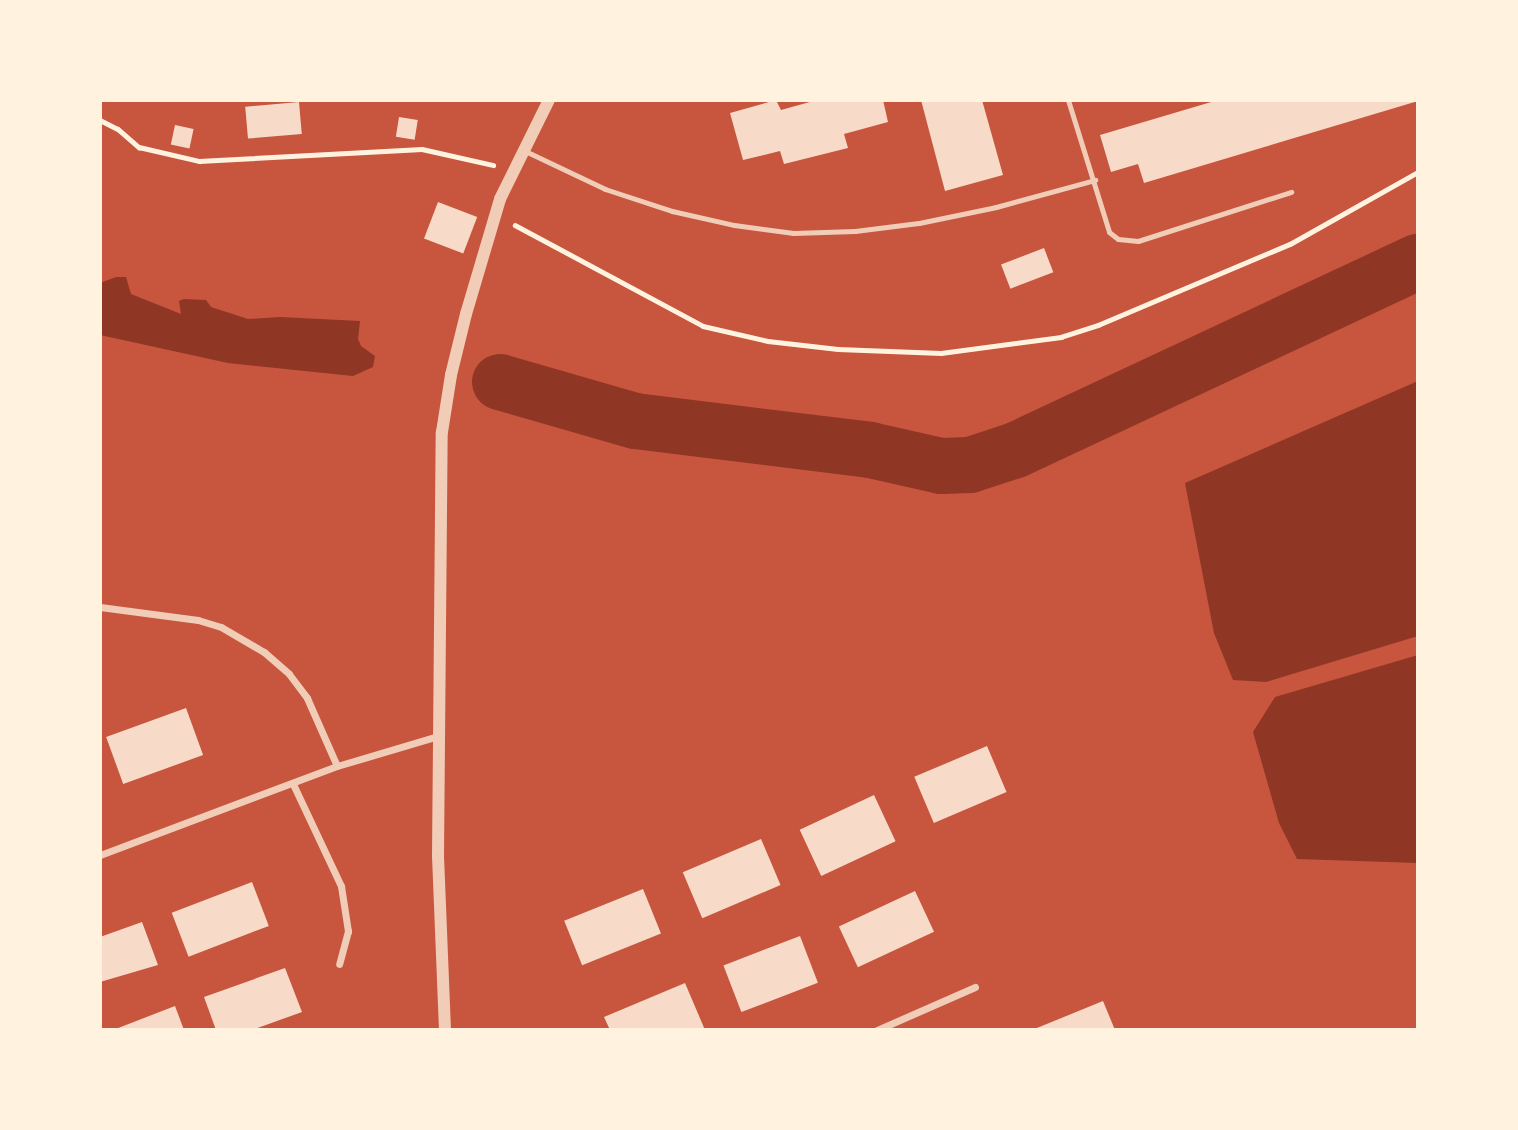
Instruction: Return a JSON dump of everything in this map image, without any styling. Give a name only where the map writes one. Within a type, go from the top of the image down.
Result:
[{"type":"street","points":[[444,1030],[438,856],[442,432],[451,375],[466,314],[496,215],[523,150],[549,100]]},
{"type":"street","points":[[100,607],[198,620],[221,627],[264,652],[289,674],[307,698],[337,766]]},
{"type":"street","points":[[100,855],[337,766],[438,736]]},
{"type":"street","points":[[293,784],[341,886],[347,910],[348,931],[339,964]]},
{"type":"street","points":[[877,1030],[975,986]]},
{"type":"lane","points":[[1068,100],[1095,180],[1109,233],[1118,239],[1138,242],[1291,192]]},
{"type":"lane","points":[[523,150],[606,189],[672,211],[734,225],[793,233],[855,231],[919,223],[996,207],[1095,180]]},
{"type":"path","points":[[100,120],[118,129],[139,147],[198,161],[422,149],[514,170]]},
{"type":"path","points":[[496,215],[703,326],[768,341],[838,349],[941,353],[1061,337],[1098,325],[1290,244],[1418,172]]},
{"type":"shaded area","points":[[116,277],[126,277],[131,294],[181,314],[179,301],[184,299],[206,300],[211,307],[248,319],[280,317],[360,321],[358,339],[361,346],[375,356],[373,367],[353,376],[228,363],[100,335],[100,283]]},
{"type":"shaded area","points":[[1418,381],[1418,636],[1266,682],[1233,680],[1214,633],[1185,483]]},
{"type":"shaded area","points":[[1418,655],[1418,863],[1297,859],[1279,823],[1253,732],[1275,697]]},
{"type":"building","points":[[776,100],[781,110],[817,100],[883,100],[888,122],[844,134],[848,148],[784,164],[780,151],[743,160],[730,113]]},
{"type":"building","points":[[921,100],[982,100],[1003,175],[945,191]]},
{"type":"building","points":[[1218,100],[1418,101],[1144,183],[1138,164],[1111,172],[1100,135]]},
{"type":"building","points":[[299,102],[302,134],[248,139],[245,107]]},
{"type":"building","points":[[399,117],[418,120],[415,140],[396,137]]},
{"type":"building","points":[[175,125],[194,129],[189,149],[171,145]]},
{"type":"building","points":[[438,202],[477,217],[463,253],[424,238]]},
{"type":"building","points":[[1044,248],[1053,272],[1010,289],[1001,264]]},
{"type":"building","points":[[186,708],[203,755],[123,784],[106,737]]},
{"type":"building","points":[[987,746],[1007,792],[934,823],[914,777]]},
{"type":"building","points":[[874,795],[896,841],[821,876],[800,830]]},
{"type":"building","points":[[761,839],[781,885],[702,918],[683,872]]},
{"type":"building","points":[[252,882],[269,926],[189,957],[172,913]]},
{"type":"building","points":[[643,889],[661,934],[582,965],[564,921]]},
{"type":"building","points":[[915,891],[934,932],[858,967],[839,926]]},
{"type":"building","points":[[142,922],[158,965],[100,982],[100,937]]},
{"type":"building","points":[[800,936],[818,983],[741,1012],[723,965]]},
{"type":"building","points":[[285,968],[302,1012],[252,1030],[216,1030],[204,997]]},
{"type":"building","points":[[685,983],[705,1030],[610,1030],[604,1017]]},
{"type":"building","points":[[1103,1001],[1115,1030],[1032,1030]]},
{"type":"building","points":[[175,1006],[184,1030],[113,1030]]},
{"type":"waterway","points":[[500,382],[635,421],[870,450],[941,466],[970,465],[1016,450],[1418,262]]}]
